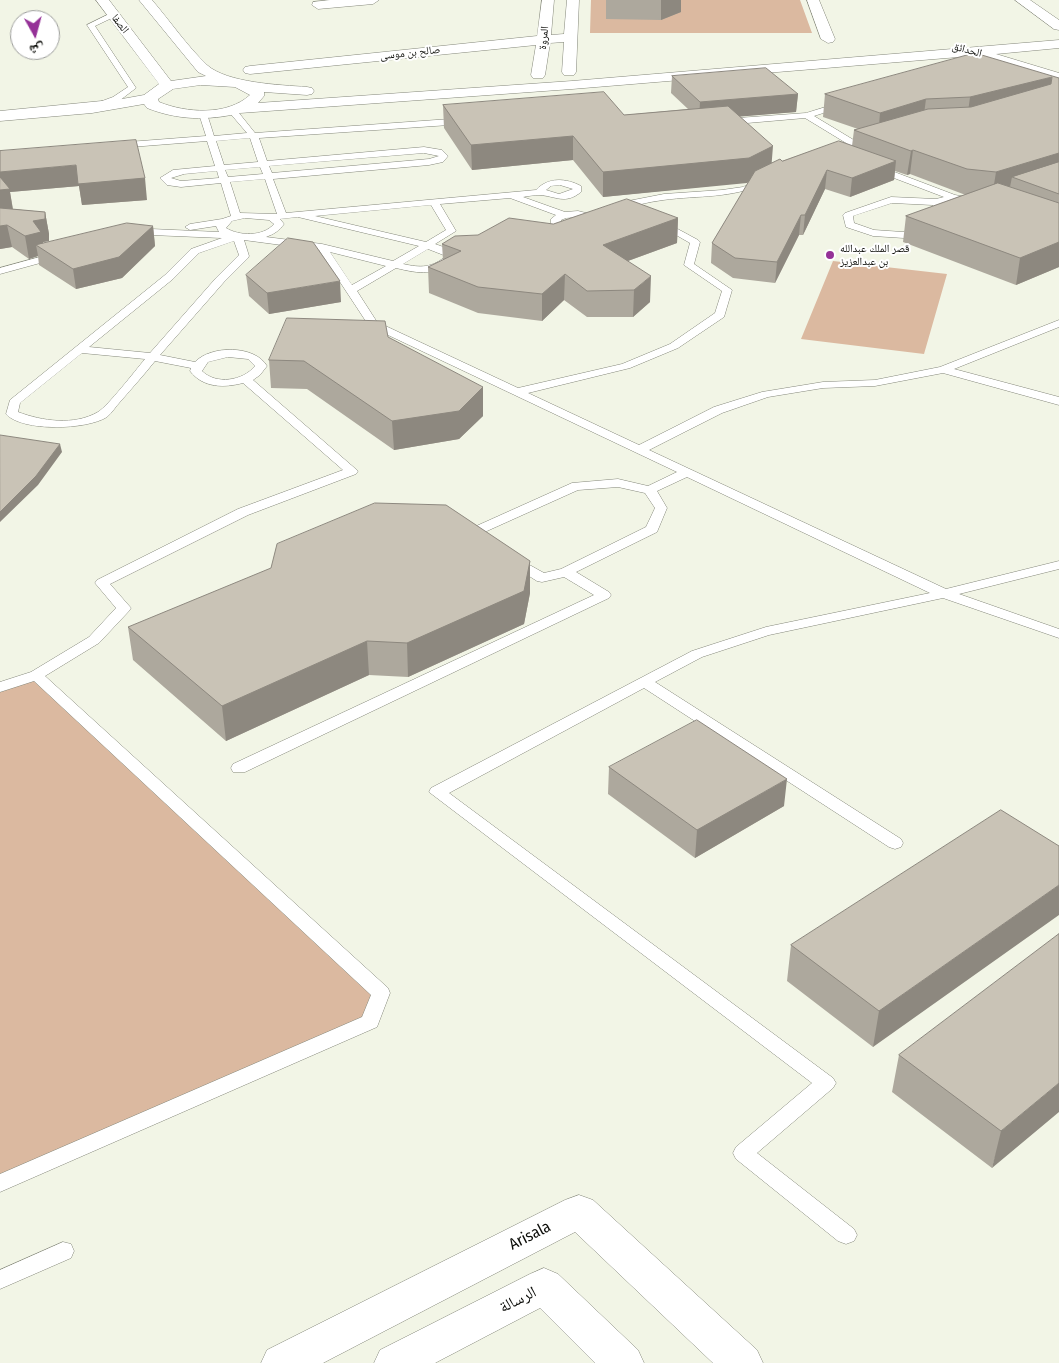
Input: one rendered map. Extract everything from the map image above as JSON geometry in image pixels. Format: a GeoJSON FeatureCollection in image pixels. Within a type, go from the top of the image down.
{"type":"FeatureCollection","features":[{"type":"Feature","properties":{"kind":"street","name":"الصفا"},"geometry":{"type":"LineString","coordinates":[[102,0],[168,86]]}},
{"type":"Feature","properties":{"kind":"street"},"geometry":{"type":"LineString","coordinates":[[146,0],[203,69],[257,92],[254,101],[235,109]]}},
{"type":"Feature","properties":{"kind":"street"},"geometry":{"type":"LineString","coordinates":[[318,5],[373,0]]}},
{"type":"Feature","properties":{"kind":"street","name":"المروة"},"geometry":{"type":"LineString","coordinates":[[538,75],[548,0]]}},
{"type":"Feature","properties":{"kind":"street","name":"المروة"},"geometry":{"type":"LineString","coordinates":[[568,77],[573,0]]}},
{"type":"Feature","properties":{"kind":"street"},"geometry":{"type":"LineString","coordinates":[[813,0],[828,39]]}},
{"type":"Feature","properties":{"kind":"street"},"geometry":{"type":"LineString","coordinates":[[1021,0],[1059,26]]}},
{"type":"Feature","properties":{"kind":"street"},"geometry":{"type":"LineString","coordinates":[[546,22],[571,32]]}},
{"type":"Feature","properties":{"kind":"street","name":"صالح بن موسى"},"geometry":{"type":"LineString","coordinates":[[250,70],[544,39],[571,32]]}},
{"type":"Feature","properties":{"kind":"street"},"geometry":{"type":"LineString","coordinates":[[146,118],[203,114],[235,109],[568,77],[945,49],[1059,34]]}},
{"type":"Feature","properties":{"kind":"street"},"geometry":{"type":"LineString","coordinates":[[945,49],[976,52],[1059,44]]}},
{"type":"Feature","properties":{"kind":"street","name":"الحدائق"},"geometry":{"type":"LineString","coordinates":[[945,49],[1059,89]]}},
{"type":"Feature","properties":{"kind":"street","name":"الحدائق"},"geometry":{"type":"LineString","coordinates":[[976,52],[1059,78]]}},
{"type":"Feature","properties":{"kind":"street"},"geometry":{"type":"LineString","coordinates":[[0,116],[88,109],[150,98],[156,92],[168,86],[198,81],[238,83],[282,90],[329,91],[538,75],[568,77]]}},
{"type":"Feature","properties":{"kind":"street"},"geometry":{"type":"LineString","coordinates":[[150,98],[152,105],[182,114]]}},
{"type":"Feature","properties":{"kind":"street"},"geometry":{"type":"LineString","coordinates":[[0,130],[117,120]]}},
{"type":"Feature","properties":{"kind":"street","name":"Arisala"},"geometry":{"type":"LineString","coordinates":[[282,1363],[579,1211],[742,1363]]}},
{"type":"Feature","properties":{"kind":"street","name":"الرسالة"},"geometry":{"type":"LineString","coordinates":[[395,1363],[544,1286],[623,1363]]}},
{"type":"Feature","properties":{"kind":"lane"},"geometry":{"type":"LineString","coordinates":[[88,109],[116,100],[132,88],[91,25],[112,14]]}},
{"type":"Feature","properties":{"kind":"lane"},"geometry":{"type":"LineString","coordinates":[[719,123],[807,115],[854,100]]}},
{"type":"Feature","properties":{"kind":"lane"},"geometry":{"type":"LineString","coordinates":[[235,109],[254,136],[268,177],[277,216],[279,224],[272,231],[256,236],[147,233],[224,222],[236,217],[255,215],[277,216],[542,192]]}},
{"type":"Feature","properties":{"kind":"lane"},"geometry":{"type":"LineString","coordinates":[[203,114],[236,217]]}},
{"type":"Feature","properties":{"kind":"lane"},"geometry":{"type":"LineString","coordinates":[[807,115],[863,146],[844,152]]}},
{"type":"Feature","properties":{"kind":"lane"},"geometry":{"type":"LineString","coordinates":[[108,146],[475,120]]}},
{"type":"Feature","properties":{"kind":"lane"},"geometry":{"type":"LineString","coordinates":[[424,150],[434,151],[444,156],[440,160],[429,162],[225,181],[181,184],[170,183],[165,178],[178,172],[264,164],[424,150]]}},
{"type":"Feature","properties":{"kind":"lane"},"geometry":{"type":"LineString","coordinates":[[864,164],[953,198],[983,202]]}},
{"type":"Feature","properties":{"kind":"lane"},"geometry":{"type":"LineString","coordinates":[[509,195],[564,215],[585,214],[626,204],[664,198],[745,189],[767,178]]}},
{"type":"Feature","properties":{"kind":"lane"},"geometry":{"type":"LineString","coordinates":[[937,202],[942,219],[904,235],[874,234],[849,225],[848,216],[892,200],[937,202],[953,198]]}},
{"type":"Feature","properties":{"kind":"lane"},"geometry":{"type":"LineString","coordinates":[[350,291],[450,231],[434,202]]}},
{"type":"Feature","properties":{"kind":"lane"},"geometry":{"type":"LineString","coordinates":[[518,392],[626,366],[674,346],[720,315],[727,290],[690,265],[695,242],[626,204]]}},
{"type":"Feature","properties":{"kind":"lane"},"geometry":{"type":"LineString","coordinates":[[224,222],[221,229],[224,232],[238,236],[322,247],[393,266],[416,270],[439,268],[452,257],[448,252],[427,245],[295,214]]}},
{"type":"Feature","properties":{"kind":"lane"},"geometry":{"type":"LineString","coordinates":[[564,215],[556,221],[564,228],[583,229],[597,224],[595,218],[585,214]]}},
{"type":"Feature","properties":{"kind":"lane"},"geometry":{"type":"LineString","coordinates":[[238,236],[244,256],[220,280],[103,414],[82,423],[54,425],[32,422],[12,414],[14,402],[169,276],[195,251],[238,236]]}},
{"type":"Feature","properties":{"kind":"lane"},"geometry":{"type":"LineString","coordinates":[[322,247],[372,324],[944,594],[1059,634]]}},
{"type":"Feature","properties":{"kind":"lane"},"geometry":{"type":"LineString","coordinates":[[0,271],[72,251]]}},
{"type":"Feature","properties":{"kind":"lane"},"geometry":{"type":"LineString","coordinates":[[639,450],[718,410],[766,394],[823,385],[875,383],[943,370],[1059,323]]}},
{"type":"Feature","properties":{"kind":"lane"},"geometry":{"type":"LineString","coordinates":[[80,349],[153,357],[197,366]]}},
{"type":"Feature","properties":{"kind":"lane"},"geometry":{"type":"LineString","coordinates":[[218,355],[248,355],[255,358],[261,366],[253,376],[245,379],[224,382],[204,379],[198,375],[196,371],[197,366],[201,362],[218,355]]}},
{"type":"Feature","properties":{"kind":"lane"},"geometry":{"type":"LineString","coordinates":[[943,370],[1059,401]]}},
{"type":"Feature","properties":{"kind":"lane"},"geometry":{"type":"LineString","coordinates":[[0,687],[36,674],[94,640],[124,608],[102,583],[243,512],[352,471],[245,379]]}},
{"type":"Feature","properties":{"kind":"lane"},"geometry":{"type":"LineString","coordinates":[[485,545],[468,535],[576,486],[618,483],[650,490],[686,472]]}},
{"type":"Feature","properties":{"kind":"lane"},"geometry":{"type":"LineString","coordinates":[[501,554],[542,578],[566,572],[652,529],[661,508],[650,490]]}},
{"type":"Feature","properties":{"kind":"lane"},"geometry":{"type":"LineString","coordinates":[[846,1235],[743,1153],[826,1083],[437,792],[697,654],[766,631],[944,594],[1059,565]]}},
{"type":"Feature","properties":{"kind":"lane"},"geometry":{"type":"LineString","coordinates":[[239,768],[604,595],[566,572]]}},
{"type":"Feature","properties":{"kind":"lane"},"geometry":{"type":"LineString","coordinates":[[0,1183],[370,1022],[381,993],[36,674]]}},
{"type":"Feature","properties":{"kind":"lane"},"geometry":{"type":"LineString","coordinates":[[644,682],[895,843]]}},
{"type":"Feature","properties":{"kind":"lane"},"geometry":{"type":"LineString","coordinates":[[0,1280],[63,1251]]}},
{"type":"Feature","properties":{"kind":"shaded area"},"geometry":{"type":"Polygon","coordinates":[[[591,0],[800,0],[812,33],[590,33],[591,0]]]}},
{"type":"Feature","properties":{"kind":"shaded area"},"geometry":{"type":"Polygon","coordinates":[[[833,261],[947,274],[924,354],[801,339],[833,261]]]}},
{"type":"Feature","properties":{"kind":"shaded area"},"geometry":{"type":"Polygon","coordinates":[[[36,675],[381,993],[370,1022],[0,1183],[0,687],[36,675]]]}},
{"type":"Feature","properties":{"kind":"building"},"geometry":{"type":"Polygon","coordinates":[[[975,53],[1059,78],[1059,153],[996,172],[967,169],[854,130],[928,109],[971,107],[1051,84],[1052,77],[970,97],[926,99],[880,113],[825,94],[975,53]]]}},
{"type":"Feature","properties":{"kind":"building"},"geometry":{"type":"Polygon","coordinates":[[[766,68],[798,94],[700,102],[672,76],[766,68]]]}},
{"type":"Feature","properties":{"kind":"building"},"geometry":{"type":"Polygon","coordinates":[[[604,92],[624,115],[728,106],[773,146],[749,158],[603,172],[573,136],[471,145],[443,105],[604,92]]]}},
{"type":"Feature","properties":{"kind":"building"},"geometry":{"type":"Polygon","coordinates":[[[136,140],[145,178],[78,184],[76,165],[0,172],[0,151],[136,140]]]}},
{"type":"Feature","properties":{"kind":"building"},"geometry":{"type":"Polygon","coordinates":[[[839,141],[896,161],[852,178],[827,170],[805,215],[801,215],[777,262],[735,258],[712,243],[755,171],[780,159],[782,161],[839,141]]]}},
{"type":"Feature","properties":{"kind":"building"},"geometry":{"type":"Polygon","coordinates":[[[1059,162],[1059,194],[1012,177],[1059,162]]]}},
{"type":"Feature","properties":{"kind":"building"},"geometry":{"type":"Polygon","coordinates":[[[0,177],[10,189],[0,190],[0,177]]]}},
{"type":"Feature","properties":{"kind":"building"},"geometry":{"type":"Polygon","coordinates":[[[998,183],[1059,203],[1059,242],[1020,258],[906,216],[998,183]]]}},
{"type":"Feature","properties":{"kind":"building"},"geometry":{"type":"Polygon","coordinates":[[[627,199],[678,218],[603,245],[651,276],[634,290],[587,291],[565,274],[542,294],[478,287],[428,267],[461,251],[442,244],[455,236],[478,235],[509,218],[553,224],[627,199]]]}},
{"type":"Feature","properties":{"kind":"building"},"geometry":{"type":"Polygon","coordinates":[[[0,208],[45,212],[45,219],[33,221],[41,232],[25,236],[7,225],[0,226],[0,208]]]}},
{"type":"Feature","properties":{"kind":"building"},"geometry":{"type":"Polygon","coordinates":[[[127,223],[153,226],[119,257],[73,269],[36,245],[127,223]]]}},
{"type":"Feature","properties":{"kind":"building"},"geometry":{"type":"Polygon","coordinates":[[[288,238],[313,242],[340,281],[267,293],[246,275],[288,238]]]}},
{"type":"Feature","properties":{"kind":"building"},"geometry":{"type":"Polygon","coordinates":[[[287,318],[385,321],[388,337],[483,387],[459,411],[392,421],[304,361],[269,360],[287,318]]]}},
{"type":"Feature","properties":{"kind":"building"},"geometry":{"type":"Polygon","coordinates":[[[0,435],[60,444],[36,476],[0,512],[0,435]]]}},
{"type":"Feature","properties":{"kind":"building"},"geometry":{"type":"Polygon","coordinates":[[[375,503],[446,505],[530,561],[524,591],[407,643],[367,641],[222,706],[128,627],[271,568],[277,544],[375,503]]]}},
{"type":"Feature","properties":{"kind":"building"},"geometry":{"type":"Polygon","coordinates":[[[697,720],[787,779],[697,830],[609,767],[697,720]]]}},
{"type":"Feature","properties":{"kind":"building"},"geometry":{"type":"Polygon","coordinates":[[[1001,810],[1059,846],[1059,885],[879,1011],[791,945],[1001,810]]]}},
{"type":"Feature","properties":{"kind":"building"},"geometry":{"type":"Polygon","coordinates":[[[1059,934],[1059,1083],[1001,1131],[899,1055],[1059,934]]]}},
{"type":"Feature","properties":{"kind":"place","name":"قصر الملك عبدالله بن عبدالعزيز"},"geometry":{"type":"Point","coordinates":[830,255]}}]}
